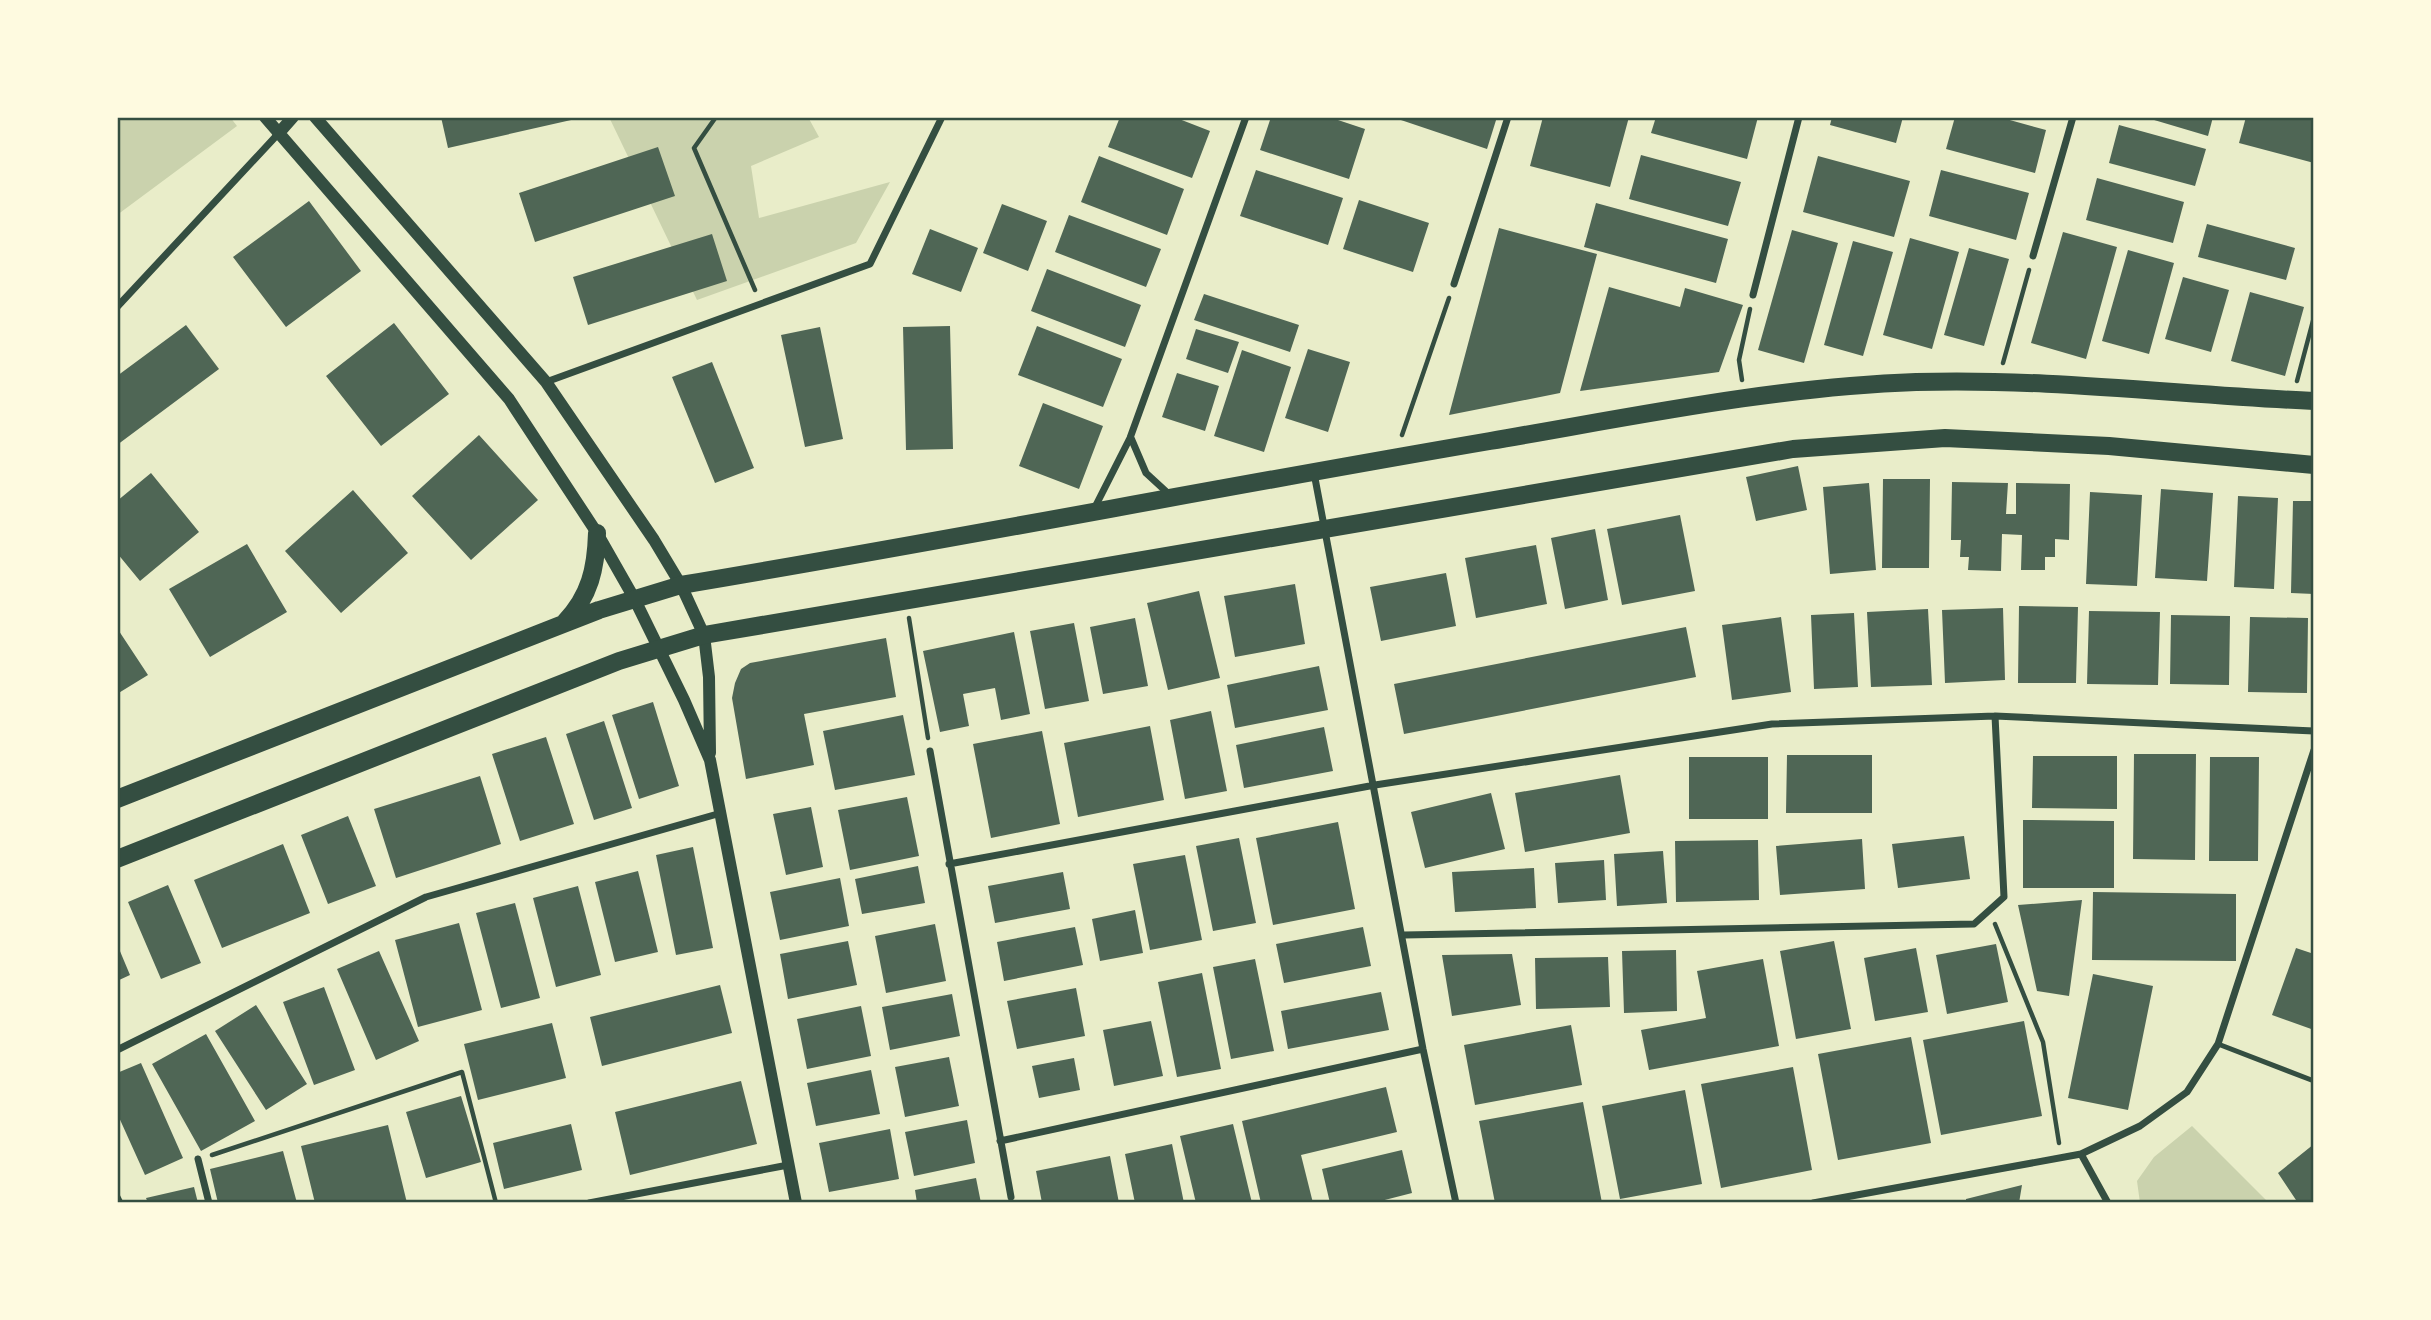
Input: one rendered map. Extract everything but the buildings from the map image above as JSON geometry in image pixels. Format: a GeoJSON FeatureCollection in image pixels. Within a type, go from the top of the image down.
{"type":"FeatureCollection","features":[{"type":"Feature","properties":{"kind":"main road"},"geometry":{"type":"LineString","coordinates":[[117,799],[561,625],[634,598],[681,585],[1091,514],[1395,457],[1744,399],[1820,389],[1916,382],[1997,382],[2120,387],[2314,401]]}},
{"type":"Feature","properties":{"kind":"main road"},"geometry":{"type":"LineString","coordinates":[[117,859],[658,647],[704,635],[1793,449],[1945,438],[2109,446],[2314,465]]}},
{"type":"Feature","properties":{"kind":"main road"},"geometry":{"type":"LineString","coordinates":[[561,625],[576,610],[587,591],[596,566],[597,533]]}},
{"type":"Feature","properties":{"kind":"street"},"geometry":{"type":"LineString","coordinates":[[265,117],[509,399],[597,533],[634,598],[710,760]]}},
{"type":"Feature","properties":{"kind":"street"},"geometry":{"type":"LineString","coordinates":[[117,307],[293,117]]}},
{"type":"Feature","properties":{"kind":"street"},"geometry":{"type":"LineString","coordinates":[[315,117],[545,382],[681,585],[704,635],[709,677],[710,760],[796,1203]]}},
{"type":"Feature","properties":{"kind":"street"},"geometry":{"type":"LineString","coordinates":[[545,382],[870,264],[942,117]]}},
{"type":"Feature","properties":{"kind":"street"},"geometry":{"type":"LineString","coordinates":[[1091,514],[1130,438],[1246,117]]}},
{"type":"Feature","properties":{"kind":"street"},"geometry":{"type":"LineString","coordinates":[[1454,284],[1508,117]]}},
{"type":"Feature","properties":{"kind":"street"},"geometry":{"type":"LineString","coordinates":[[1753,295],[1799,117]]}},
{"type":"Feature","properties":{"kind":"street"},"geometry":{"type":"LineString","coordinates":[[2033,256],[2073,117]]}},
{"type":"Feature","properties":{"kind":"street"},"geometry":{"type":"LineString","coordinates":[[1130,438],[1146,473],[1175,498]]}},
{"type":"Feature","properties":{"kind":"street"},"geometry":{"type":"LineString","coordinates":[[1314,472],[1404,935],[1423,1049],[1456,1203]]}},
{"type":"Feature","properties":{"kind":"street"},"geometry":{"type":"LineString","coordinates":[[1404,935],[1974,924],[2004,897],[1995,716]]}},
{"type":"Feature","properties":{"kind":"street"},"geometry":{"type":"LineString","coordinates":[[949,864],[1375,785],[1772,724],[1995,716],[2314,731]]}},
{"type":"Feature","properties":{"kind":"street"},"geometry":{"type":"LineString","coordinates":[[1813,1203],[1843,1200],[2081,1154],[2140,1126],[2187,1092],[2218,1044],[2314,750]]}},
{"type":"Feature","properties":{"kind":"street"},"geometry":{"type":"LineString","coordinates":[[930,751],[1011,1197]]}},
{"type":"Feature","properties":{"kind":"street"},"geometry":{"type":"LineString","coordinates":[[117,1050],[426,897],[721,813]]}},
{"type":"Feature","properties":{"kind":"street"},"geometry":{"type":"LineString","coordinates":[[1000,1141],[1423,1049]]}},
{"type":"Feature","properties":{"kind":"street"},"geometry":{"type":"LineString","coordinates":[[2081,1154],[2108,1203]]}},
{"type":"Feature","properties":{"kind":"street"},"geometry":{"type":"LineString","coordinates":[[198,1159],[209,1203]]}},
{"type":"Feature","properties":{"kind":"street"},"geometry":{"type":"LineString","coordinates":[[589,1203],[788,1166]]}},
{"type":"Feature","properties":{"kind":"street"},"geometry":{"type":"LineString","coordinates":[[117,1197],[120,1203]]}},
{"type":"Feature","properties":{"kind":"lane"},"geometry":{"type":"LineString","coordinates":[[2218,1044],[2314,1081]]}},
{"type":"Feature","properties":{"kind":"path"},"geometry":{"type":"LineString","coordinates":[[716,117],[694,148],[761,304]]}},
{"type":"Feature","properties":{"kind":"path"},"geometry":{"type":"LineString","coordinates":[[1997,382],[2033,256]]}},
{"type":"Feature","properties":{"kind":"path"},"geometry":{"type":"LineString","coordinates":[[1395,457],[1454,284]]}},
{"type":"Feature","properties":{"kind":"path"},"geometry":{"type":"LineString","coordinates":[[1744,399],[1739,360],[1753,295]]}},
{"type":"Feature","properties":{"kind":"path"},"geometry":{"type":"LineString","coordinates":[[2291,400],[2314,317]]}},
{"type":"Feature","properties":{"kind":"path"},"geometry":{"type":"LineString","coordinates":[[906,600],[930,751]]}},
{"type":"Feature","properties":{"kind":"path"},"geometry":{"type":"LineString","coordinates":[[1989,910],[2043,1042],[2062,1158]]}},
{"type":"Feature","properties":{"kind":"path"},"geometry":{"type":"LineString","coordinates":[[198,1159],[462,1072],[496,1203]]}},
{"type":"Feature","properties":{"kind":"green space"},"geometry":{"type":"Polygon","coordinates":[[[117,117],[230,117],[237,126],[117,215],[117,117]]]}},
{"type":"Feature","properties":{"kind":"green space"},"geometry":{"type":"Polygon","coordinates":[[[609,117],[808,117],[819,137],[751,166],[759,218],[890,182],[856,243],[697,300],[609,117]]]}},
{"type":"Feature","properties":{"kind":"green space"},"geometry":{"type":"Polygon","coordinates":[[[2192,1126],[2269,1203],[2140,1203],[2137,1181],[2154,1157],[2192,1126]]]}}]}
